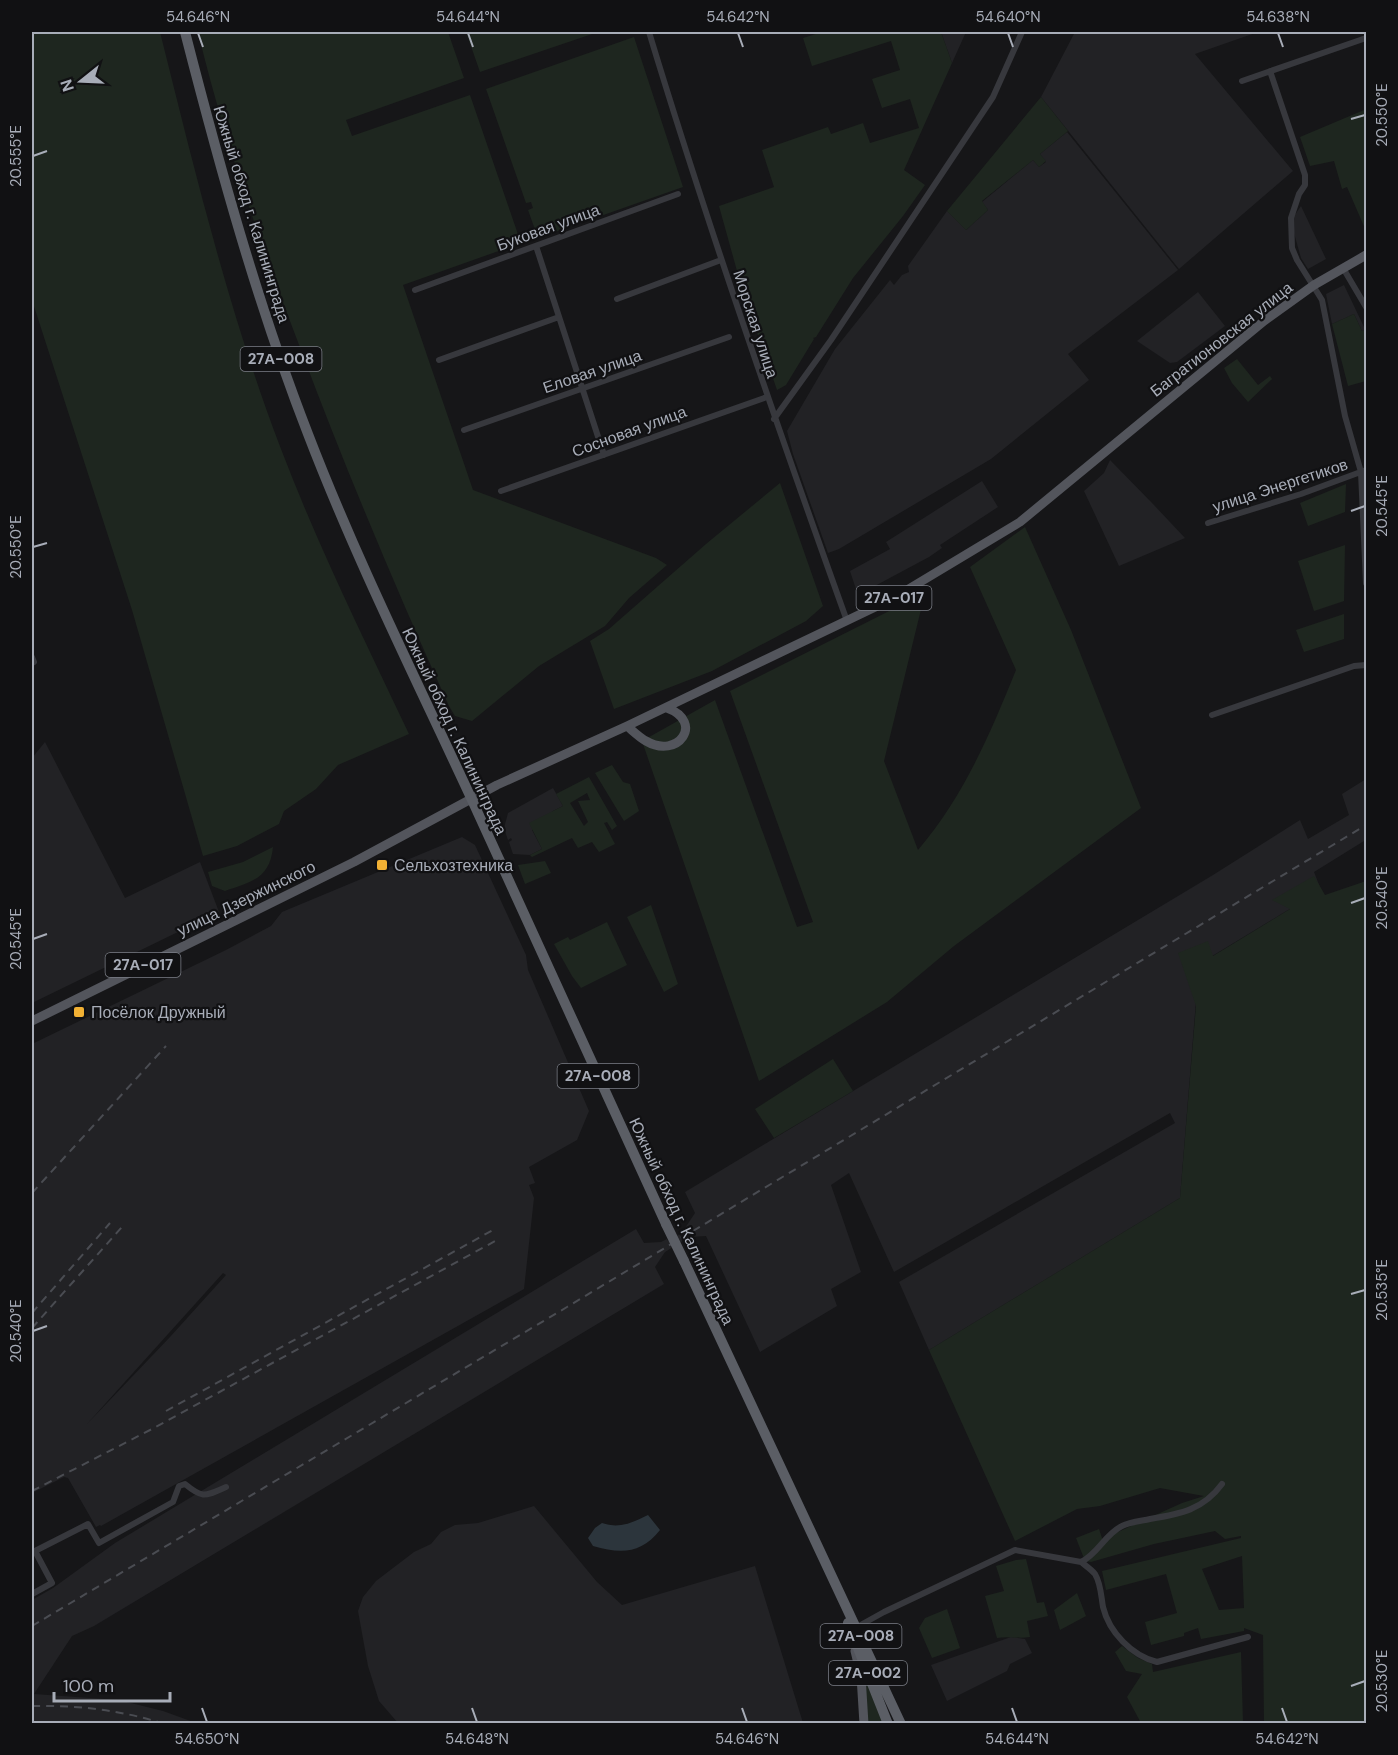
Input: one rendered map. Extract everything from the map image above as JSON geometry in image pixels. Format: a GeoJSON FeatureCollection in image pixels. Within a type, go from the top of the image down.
{"type":"FeatureCollection","features":[{"type":"Feature","properties":{"kind":"highway","name":"Южный обход г. Калининграда"},"geometry":{"type":"LineString","coordinates":[[185,32],[243,246],[306,430],[374,589],[471,800],[666,1224],[821,1550],[852,1625],[901,1724]]}},
{"type":"Feature","properties":{"kind":"highway","name":"27А-002"},"geometry":{"type":"LineString","coordinates":[[852,1625],[888,1724]]}},
{"type":"Feature","properties":{"kind":"main road","name":"Багратионовская улица"},"geometry":{"type":"LineString","coordinates":[[847,621],[892,599],[1020,522],[1264,321],[1314,285],[1366,255]]}},
{"type":"Feature","properties":{"kind":"main road","name":"27А-017"},"geometry":{"type":"LineString","coordinates":[[471,800],[497,785],[667,708],[847,621]]}},
{"type":"Feature","properties":{"kind":"main road"},"geometry":{"type":"LineString","coordinates":[[627,726],[647,742],[658,746],[678,744],[686,734],[686,724],[681,715],[667,708]]}},
{"type":"Feature","properties":{"kind":"main road","name":"улица Дзержинского"},"geometry":{"type":"LineString","coordinates":[[32,1021],[344,867],[471,800]]}},
{"type":"Feature","properties":{"kind":"main road","name":"27А-008"},"geometry":{"type":"LineString","coordinates":[[852,1625],[861,1676],[864,1724]]}},
{"type":"Feature","properties":{"kind":"street","name":"Морская улица"},"geometry":{"type":"LineString","coordinates":[[649,32],[766,397],[847,621]]}},
{"type":"Feature","properties":{"kind":"street"},"geometry":{"type":"LineString","coordinates":[[774,419],[831,340],[993,97],[1022,32]]}},
{"type":"Feature","properties":{"kind":"street"},"geometry":{"type":"LineString","coordinates":[[1242,81],[1366,38]]}},
{"type":"Feature","properties":{"kind":"street"},"geometry":{"type":"LineString","coordinates":[[1270,71],[1305,175],[1305,185],[1299,194],[1291,218],[1291,238],[1297,260],[1322,300],[1345,416],[1364,471],[1366,583]]}},
{"type":"Feature","properties":{"kind":"street","name":"Буковая улица"},"geometry":{"type":"LineString","coordinates":[[415,290],[678,194]]}},
{"type":"Feature","properties":{"kind":"street"},"geometry":{"type":"LineString","coordinates":[[536,246],[604,455]]}},
{"type":"Feature","properties":{"kind":"street"},"geometry":{"type":"LineString","coordinates":[[617,299],[721,260]]}},
{"type":"Feature","properties":{"kind":"street"},"geometry":{"type":"LineString","coordinates":[[1343,268],[1366,307]]}},
{"type":"Feature","properties":{"kind":"street"},"geometry":{"type":"LineString","coordinates":[[439,360],[559,317]]}},
{"type":"Feature","properties":{"kind":"street","name":"Еловая улица"},"geometry":{"type":"LineString","coordinates":[[464,430],[729,337]]}},
{"type":"Feature","properties":{"kind":"street","name":"Сосновая улица"},"geometry":{"type":"LineString","coordinates":[[501,491],[766,397]]}},
{"type":"Feature","properties":{"kind":"street","name":"улица Энергетиков"},"geometry":{"type":"LineString","coordinates":[[1208,523],[1301,494],[1364,471]]}},
{"type":"Feature","properties":{"kind":"street"},"geometry":{"type":"LineString","coordinates":[[32,657],[34,662],[32,663]]}},
{"type":"Feature","properties":{"kind":"street"},"geometry":{"type":"LineString","coordinates":[[1212,715],[1354,666],[1366,665]]}},
{"type":"Feature","properties":{"kind":"street"},"geometry":{"type":"LineString","coordinates":[[32,1594],[52,1583],[33,1551],[88,1524],[99,1543],[173,1502],[179,1485],[185,1484],[197,1494],[206,1496],[226,1487]]}},
{"type":"Feature","properties":{"kind":"street"},"geometry":{"type":"LineString","coordinates":[[1081,1562],[1089,1558],[1108,1535],[1123,1525],[1174,1515],[1198,1506],[1212,1498],[1222,1484]]}},
{"type":"Feature","properties":{"kind":"street"},"geometry":{"type":"LineString","coordinates":[[852,1625],[1016,1550],[1081,1562],[1095,1573],[1107,1621],[1116,1635],[1149,1660],[1157,1662],[1248,1637]]}},
{"type":"Feature","properties":{"kind":"shaded area"},"geometry":{"type":"Polygon","coordinates":[[[32,32],[160,32],[214,242],[262,398],[310,521],[409,734],[338,765],[316,789],[284,811],[279,824],[237,846],[203,856],[132,610],[32,300],[32,32]]]}},
{"type":"Feature","properties":{"kind":"shaded area"},"geometry":{"type":"Polygon","coordinates":[[[198,32],[448,32],[464,78],[346,120],[352,136],[470,95],[521,243],[403,285],[473,490],[656,558],[667,565],[629,598],[605,626],[539,666],[472,721],[455,716],[449,706],[336,440],[286,311],[244,192],[219,113],[198,32]]]}},
{"type":"Feature","properties":{"kind":"shaded area"},"geometry":{"type":"Polygon","coordinates":[[[466,32],[598,32],[480,72],[466,32]]]}},
{"type":"Feature","properties":{"kind":"shaded area"},"geometry":{"type":"Polygon","coordinates":[[[822,32],[941,32],[952,63],[904,170],[925,185],[853,278],[816,337],[813,338],[786,385],[777,390],[742,289],[719,206],[774,187],[762,150],[828,127],[831,134],[863,123],[870,143],[919,128],[910,99],[882,108],[872,79],[900,70],[891,41],[812,66],[803,38],[822,32]]]}},
{"type":"Feature","properties":{"kind":"shaded area"},"geometry":{"type":"Polygon","coordinates":[[[941,32],[966,32],[952,63],[941,32]]]}},
{"type":"Feature","properties":{"kind":"shaded area"},"geometry":{"type":"Polygon","coordinates":[[[1075,32],[1258,32],[1195,54],[1293,171],[1179,269],[1041,97],[1075,32]]]}},
{"type":"Feature","properties":{"kind":"shaded area"},"geometry":{"type":"Polygon","coordinates":[[[634,37],[683,187],[538,238],[528,210],[533,208],[531,202],[526,203],[486,89],[634,37]]]}},
{"type":"Feature","properties":{"kind":"shaded area"},"geometry":{"type":"Polygon","coordinates":[[[1041,97],[1068,131],[1040,154],[1046,161],[1039,167],[1033,160],[982,201],[988,210],[966,230],[947,211],[1041,97]]]}},
{"type":"Feature","properties":{"kind":"shaded area"},"geometry":{"type":"Polygon","coordinates":[[[1364,110],[1366,117],[1366,231],[1347,187],[1342,189],[1334,161],[1310,166],[1300,137],[1364,110]]]}},
{"type":"Feature","properties":{"kind":"shaded area"},"geometry":{"type":"Polygon","coordinates":[[[1067,132],[1178,270],[1068,354],[1089,380],[991,459],[839,549],[828,553],[787,431],[835,349],[890,280],[894,285],[902,275],[909,272],[908,266],[947,211],[966,230],[988,210],[982,202],[1033,160],[1039,167],[1046,162],[1040,154],[1067,132]]]}},
{"type":"Feature","properties":{"kind":"shaded area"},"geometry":{"type":"Polygon","coordinates":[[[1301,206],[1326,259],[1308,269],[1301,258],[1294,233],[1294,216],[1301,206]]]}},
{"type":"Feature","properties":{"kind":"shaded area"},"geometry":{"type":"Polygon","coordinates":[[[1344,285],[1366,330],[1362,331],[1354,314],[1332,324],[1326,294],[1344,285]]]}},
{"type":"Feature","properties":{"kind":"shaded area"},"geometry":{"type":"Polygon","coordinates":[[[1198,292],[1225,326],[1177,362],[1170,363],[1137,341],[1198,292]]]}},
{"type":"Feature","properties":{"kind":"shaded area"},"geometry":{"type":"Polygon","coordinates":[[[1354,314],[1362,331],[1366,330],[1366,381],[1348,386],[1332,324],[1354,314]]]}},
{"type":"Feature","properties":{"kind":"shaded area"},"geometry":{"type":"Polygon","coordinates":[[[1237,359],[1258,385],[1270,376],[1272,379],[1248,402],[1232,383],[1224,368],[1237,359]]]}},
{"type":"Feature","properties":{"kind":"shaded area"},"geometry":{"type":"Polygon","coordinates":[[[1110,460],[1185,538],[1119,566],[1084,491],[1104,473],[1110,460]]]}},
{"type":"Feature","properties":{"kind":"shaded area"},"geometry":{"type":"Polygon","coordinates":[[[982,481],[998,507],[940,545],[942,548],[929,557],[858,595],[850,571],[890,549],[886,542],[982,481]]]}},
{"type":"Feature","properties":{"kind":"shaded area"},"geometry":{"type":"Polygon","coordinates":[[[780,483],[823,606],[806,621],[712,671],[614,709],[590,641],[609,629],[780,483]]]}},
{"type":"Feature","properties":{"kind":"shaded area"},"geometry":{"type":"Polygon","coordinates":[[[1346,484],[1345,512],[1308,526],[1300,503],[1346,484]]]}},
{"type":"Feature","properties":{"kind":"shaded area"},"geometry":{"type":"Polygon","coordinates":[[[1025,527],[1071,630],[1141,808],[954,946],[887,1002],[759,1081],[642,741],[715,700],[797,927],[813,922],[730,691],[925,593],[884,761],[918,850],[949,808],[974,764],[1016,670],[970,567],[1025,527]]]}},
{"type":"Feature","properties":{"kind":"shaded area"},"geometry":{"type":"Polygon","coordinates":[[[1345,545],[1344,601],[1314,611],[1298,561],[1345,545]]]}},
{"type":"Feature","properties":{"kind":"shaded area"},"geometry":{"type":"Polygon","coordinates":[[[1344,614],[1344,639],[1304,652],[1296,630],[1344,614]]]}},
{"type":"Feature","properties":{"kind":"shaded area"},"geometry":{"type":"Polygon","coordinates":[[[45,742],[125,898],[200,862],[219,912],[32,1003],[32,758],[45,742]]]}},
{"type":"Feature","properties":{"kind":"shaded area"},"geometry":{"type":"Polygon","coordinates":[[[612,765],[623,782],[630,784],[639,811],[624,821],[595,773],[612,765]]]}},
{"type":"Feature","properties":{"kind":"shaded area"},"geometry":{"type":"Polygon","coordinates":[[[589,777],[617,826],[612,830],[607,822],[604,823],[615,844],[599,852],[592,842],[578,848],[572,838],[532,857],[530,855],[542,849],[529,823],[563,806],[556,794],[589,777]],[[587,793],[570,803],[584,826],[588,822],[578,801],[590,800],[587,793]]]}},
{"type":"Feature","properties":{"kind":"shaded area"},"geometry":{"type":"Polygon","coordinates":[[[1366,779],[1366,850],[1364,841],[1314,872],[1321,890],[1199,964],[1180,1198],[929,1350],[899,1282],[1175,1123],[1170,1113],[894,1272],[849,1173],[831,1185],[861,1272],[831,1289],[837,1306],[760,1352],[706,1236],[689,1237],[665,1252],[655,1267],[664,1284],[94,1626],[72,1636],[34,1694],[119,1700],[163,1711],[196,1723],[32,1723],[32,1600],[53,1588],[115,1543],[636,1229],[644,1243],[661,1242],[667,1239],[668,1241],[680,1234],[679,1231],[685,1228],[695,1213],[685,1192],[1213,875],[1300,820],[1308,839],[1349,815],[1342,794],[1366,779]]]}},
{"type":"Feature","properties":{"kind":"shaded area"},"geometry":{"type":"Polygon","coordinates":[[[553,788],[563,806],[553,811],[532,830],[542,849],[530,855],[513,854],[509,842],[512,840],[511,838],[508,840],[504,828],[508,813],[553,788]]]}},
{"type":"Feature","properties":{"kind":"shaded area"},"geometry":{"type":"Polygon","coordinates":[[[462,837],[475,845],[526,955],[528,970],[589,1111],[577,1140],[529,1167],[535,1183],[529,1185],[534,1198],[524,1289],[96,1527],[68,1478],[64,1477],[32,1493],[32,1044],[226,950],[271,926],[282,912],[462,837]],[[223,1273],[87,1424],[170,1337],[226,1275],[223,1273]]]}},
{"type":"Feature","properties":{"kind":"shaded area"},"geometry":{"type":"Polygon","coordinates":[[[273,847],[268,866],[258,877],[225,891],[212,886],[208,872],[243,862],[273,847]]]}},
{"type":"Feature","properties":{"kind":"shaded area"},"geometry":{"type":"Polygon","coordinates":[[[545,861],[551,873],[525,884],[518,865],[545,861]]]}},
{"type":"Feature","properties":{"kind":"shaded area"},"geometry":{"type":"Polygon","coordinates":[[[1314,876],[1325,895],[1366,881],[1366,1723],[1264,1723],[1263,1635],[1244,1628],[1244,1631],[1201,1639],[1198,1628],[1184,1633],[1184,1636],[1151,1645],[1145,1622],[1177,1613],[1166,1574],[1106,1590],[1102,1571],[1241,1538],[1241,1536],[1225,1539],[1215,1531],[1154,1544],[1091,1562],[1085,1561],[1076,1538],[1099,1529],[1103,1541],[1109,1536],[1182,1503],[1204,1496],[1160,1488],[1100,1506],[1077,1509],[1015,1541],[929,1350],[1180,1198],[1196,1006],[1178,953],[1208,941],[1213,956],[1290,909],[1272,900],[1314,876]],[[1242,1556],[1202,1569],[1219,1610],[1244,1608],[1242,1556]]]}},
{"type":"Feature","properties":{"kind":"shaded area"},"geometry":{"type":"Polygon","coordinates":[[[651,905],[678,984],[664,992],[627,917],[651,905]]]}},
{"type":"Feature","properties":{"kind":"shaded area"},"geometry":{"type":"Polygon","coordinates":[[[607,922],[627,965],[581,988],[554,944],[568,937],[570,940],[607,922]]]}},
{"type":"Feature","properties":{"kind":"shaded area"},"geometry":{"type":"Polygon","coordinates":[[[833,1059],[853,1091],[774,1138],[755,1109],[833,1059]]]}},
{"type":"Feature","properties":{"kind":"shaded area"},"geometry":{"type":"Polygon","coordinates":[[[534,1506],[597,1582],[622,1605],[755,1566],[803,1723],[398,1723],[379,1701],[368,1666],[358,1611],[363,1597],[376,1581],[414,1552],[431,1544],[441,1532],[455,1525],[478,1523],[534,1506]]]}},
{"type":"Feature","properties":{"kind":"shaded area"},"geometry":{"type":"Polygon","coordinates":[[[648,1515],[660,1530],[638,1548],[621,1551],[603,1549],[593,1546],[588,1538],[602,1523],[625,1524],[648,1515]]]}},
{"type":"Feature","properties":{"kind":"shaded area"},"geometry":{"type":"Polygon","coordinates":[[[1026,1559],[1037,1603],[1044,1602],[1048,1616],[1027,1621],[1030,1637],[997,1638],[985,1596],[1004,1591],[996,1566],[1026,1559]]]}},
{"type":"Feature","properties":{"kind":"shaded area"},"geometry":{"type":"Polygon","coordinates":[[[1077,1593],[1086,1616],[1060,1630],[1054,1610],[1077,1593]]]}},
{"type":"Feature","properties":{"kind":"shaded area"},"geometry":{"type":"Polygon","coordinates":[[[947,1609],[960,1648],[932,1658],[919,1628],[925,1618],[947,1609]]]}},
{"type":"Feature","properties":{"kind":"shaded area"},"geometry":{"type":"Polygon","coordinates":[[[1011,1637],[1025,1639],[1032,1653],[1010,1664],[1007,1671],[947,1701],[931,1665],[1011,1637]]]}},
{"type":"Feature","properties":{"kind":"shaded area"},"geometry":{"type":"Polygon","coordinates":[[[1122,1646],[1138,1658],[1152,1664],[1153,1672],[1241,1652],[1243,1723],[1141,1723],[1127,1697],[1142,1674],[1126,1671],[1115,1652],[1122,1646]]]}},
{"type":"Feature","properties":{"kind":"shaded area"},"geometry":{"type":"Polygon","coordinates":[[[863,1670],[885,1723],[868,1723],[863,1670]]]}},
{"type":"Feature","properties":{"kind":"railway"},"geometry":{"type":"LineString","coordinates":[[32,1626],[567,1307],[1366,825]]}},
{"type":"Feature","properties":{"kind":"railway"},"geometry":{"type":"LineString","coordinates":[[32,1193],[166,1046]]}},
{"type":"Feature","properties":{"kind":"railway"},"geometry":{"type":"LineString","coordinates":[[32,1313],[110,1223]]}},
{"type":"Feature","properties":{"kind":"railway"},"geometry":{"type":"LineString","coordinates":[[32,1328],[122,1227]]}},
{"type":"Feature","properties":{"kind":"railway"},"geometry":{"type":"LineString","coordinates":[[166,1411],[493,1230]]}},
{"type":"Feature","properties":{"kind":"railway"},"geometry":{"type":"LineString","coordinates":[[32,1491],[152,1429],[497,1240]]}},
{"type":"Feature","properties":{"kind":"railway"},"geometry":{"type":"LineString","coordinates":[[32,1706],[99,1709],[165,1724]]}},
{"type":"Feature","properties":{"kind":"place","name":"Сельхозтехника"},"geometry":{"type":"Point","coordinates":[382,865]}},
{"type":"Feature","properties":{"kind":"place","name":"Посёлок Дружный"},"geometry":{"type":"Point","coordinates":[79,1012]}}]}
